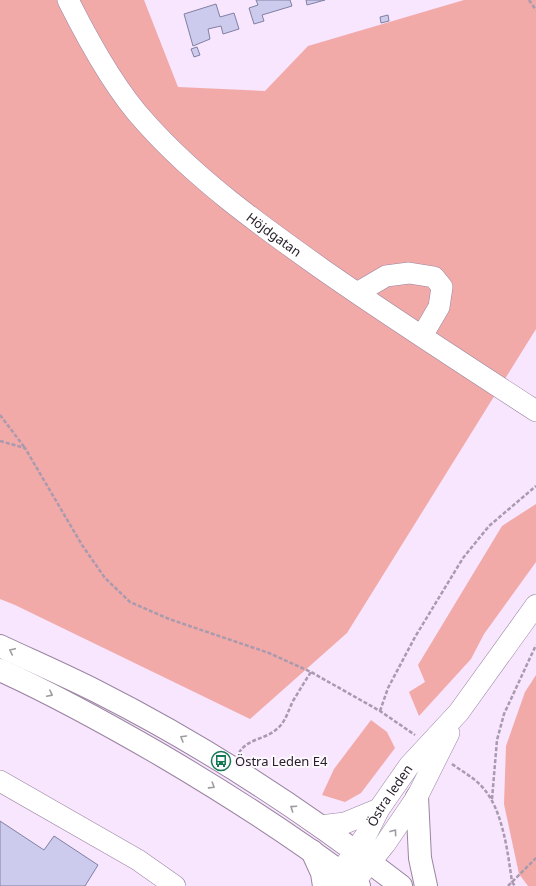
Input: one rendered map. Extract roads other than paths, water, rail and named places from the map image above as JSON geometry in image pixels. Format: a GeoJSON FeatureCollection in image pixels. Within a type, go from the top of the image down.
{"type":"FeatureCollection","features":[{"type":"Feature","properties":{"kind":"highway"},"geometry":{"type":"LineString","coordinates":[[0,646],[96,691],[182,738],[254,782],[320,826],[401,886]]}},
{"type":"Feature","properties":{"kind":"highway"},"geometry":{"type":"LineString","coordinates":[[0,670],[90,714],[208,783],[311,850],[347,882]]}},
{"type":"Feature","properties":{"kind":"highway"},"geometry":{"type":"LineString","coordinates":[[417,797],[420,858],[426,886]]}},
{"type":"Feature","properties":{"kind":"highway"},"geometry":{"type":"LineString","coordinates":[[311,850],[322,873],[324,886]]}},
{"type":"Feature","properties":{"kind":"street","name":"Höjdgatan"},"geometry":{"type":"LineString","coordinates":[[68,0],[110,74],[145,122],[180,159],[221,194],[277,238],[536,412]]}},
{"type":"Feature","properties":{"kind":"street"},"geometry":{"type":"LineString","coordinates":[[357,293],[386,276],[409,273],[434,277],[442,287],[439,307],[422,336]]}},
{"type":"Feature","properties":{"kind":"street","name":"Östra leden"},"geometry":{"type":"LineString","coordinates":[[362,857],[366,835],[379,809],[409,766],[460,712],[536,605]]}},
{"type":"Feature","properties":{"kind":"street","name":"Östra leden"},"geometry":{"type":"LineString","coordinates":[[347,882],[362,857],[417,797],[460,712]]}},
{"type":"Feature","properties":{"kind":"street"},"geometry":{"type":"LineString","coordinates":[[0,781],[138,860],[175,886]]}},
{"type":"Feature","properties":{"kind":"street"},"geometry":{"type":"LineString","coordinates":[[320,826],[345,823],[379,809]]}},
{"type":"Feature","properties":{"kind":"place","name":"Östra Leden E4"},"geometry":{"type":"Point","coordinates":[221,761]}}]}
